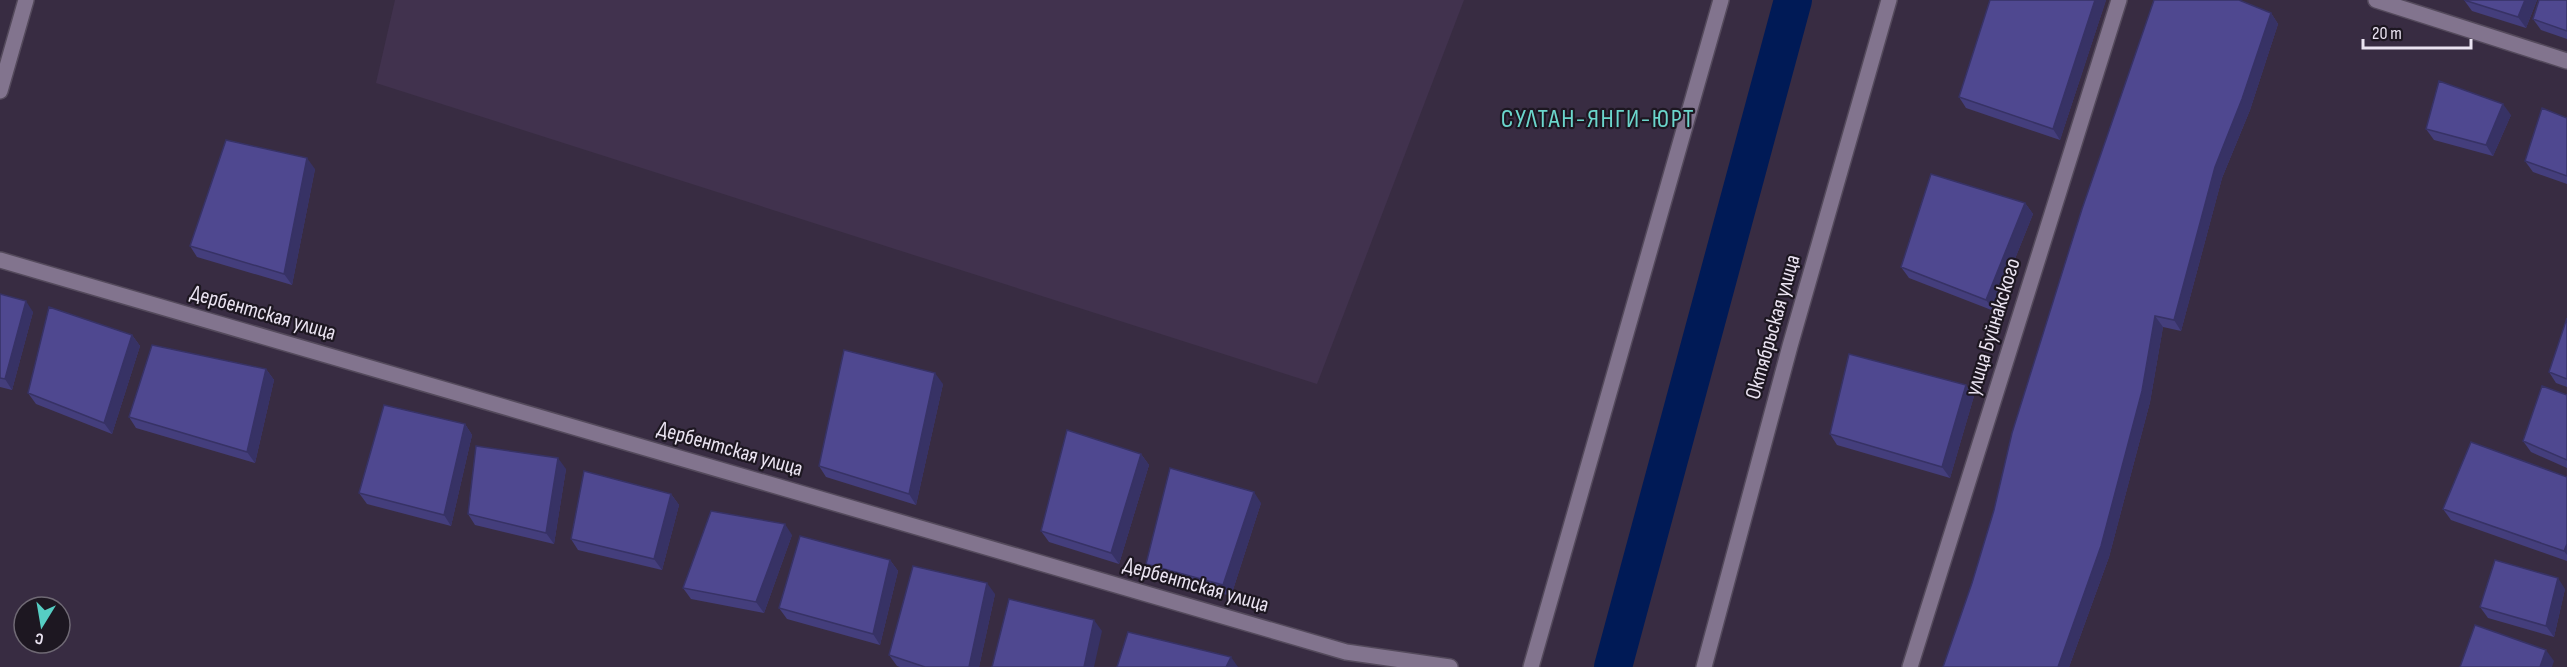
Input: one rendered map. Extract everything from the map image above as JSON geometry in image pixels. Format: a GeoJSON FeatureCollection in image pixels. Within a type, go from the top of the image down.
{"type":"FeatureCollection","features":[{"type":"Feature","properties":{"kind":"street"},"geometry":{"type":"LineString","coordinates":[[0,92],[26,0]]}},
{"type":"Feature","properties":{"kind":"street"},"geometry":{"type":"LineString","coordinates":[[1531,667],[1721,0]]}},
{"type":"Feature","properties":{"kind":"street","name":"Октябрьская улица"},"geometry":{"type":"LineString","coordinates":[[1704,667],[1790,346],[1889,0]]}},
{"type":"Feature","properties":{"kind":"street","name":"улица Буйнакского"},"geometry":{"type":"LineString","coordinates":[[1910,667],[2119,0]]}},
{"type":"Feature","properties":{"kind":"street"},"geometry":{"type":"LineString","coordinates":[[2376,0],[2567,61]]}},
{"type":"Feature","properties":{"kind":"street","name":"Дербентская улица"},"geometry":{"type":"LineString","coordinates":[[0,260],[1346,652],[1450,667]]}},
{"type":"Feature","properties":{"kind":"shaded area"},"geometry":{"type":"Polygon","coordinates":[[[395,0],[1464,0],[1317,384],[376,83],[395,0]]]}},
{"type":"Feature","properties":{"kind":"building"},"geometry":{"type":"Polygon","coordinates":[[[1990,0],[2095,0],[2053,129],[1959,97],[1990,0]]]}},
{"type":"Feature","properties":{"kind":"building"},"geometry":{"type":"Polygon","coordinates":[[[2154,0],[2239,0],[2271,13],[2242,99],[2215,167],[2174,320],[2155,316],[2142,391],[2101,546],[2058,667],[1943,667],[1972,583],[1994,510],[2012,433],[2082,209],[2154,0]]]}},
{"type":"Feature","properties":{"kind":"building"},"geometry":{"type":"Polygon","coordinates":[[[2464,0],[2525,0],[2518,17],[2464,0]]]}},
{"type":"Feature","properties":{"kind":"building"},"geometry":{"type":"Polygon","coordinates":[[[2539,0],[2567,0],[2567,31],[2533,19],[2539,0]]]}},
{"type":"Feature","properties":{"kind":"building"},"geometry":{"type":"Polygon","coordinates":[[[2439,81],[2503,104],[2486,145],[2426,129],[2439,81]]]}},
{"type":"Feature","properties":{"kind":"building"},"geometry":{"type":"Polygon","coordinates":[[[2542,108],[2567,118],[2567,176],[2525,161],[2542,108]]]}},
{"type":"Feature","properties":{"kind":"building"},"geometry":{"type":"Polygon","coordinates":[[[226,140],[307,158],[284,274],[190,246],[226,140]]]}},
{"type":"Feature","properties":{"kind":"building"},"geometry":{"type":"Polygon","coordinates":[[[1931,174],[2025,203],[1986,300],[1901,267],[1931,174]]]}},
{"type":"Feature","properties":{"kind":"building"},"geometry":{"type":"Polygon","coordinates":[[[0,294],[26,301],[5,379],[0,378],[0,294]]]}},
{"type":"Feature","properties":{"kind":"building"},"geometry":{"type":"Polygon","coordinates":[[[49,307],[132,335],[104,423],[28,393],[49,307]]]}},
{"type":"Feature","properties":{"kind":"building"},"geometry":{"type":"Polygon","coordinates":[[[2567,318],[2567,379],[2549,372],[2567,318]]]}},
{"type":"Feature","properties":{"kind":"building"},"geometry":{"type":"Polygon","coordinates":[[[152,345],[266,369],[247,452],[129,417],[152,345]]]}},
{"type":"Feature","properties":{"kind":"building"},"geometry":{"type":"Polygon","coordinates":[[[844,350],[935,373],[909,494],[819,466],[844,350]]]}},
{"type":"Feature","properties":{"kind":"building"},"geometry":{"type":"Polygon","coordinates":[[[1849,354],[1966,385],[1942,467],[1830,434],[1849,354]]]}},
{"type":"Feature","properties":{"kind":"building"},"geometry":{"type":"Polygon","coordinates":[[[2542,386],[2567,395],[2567,460],[2523,441],[2542,386]]]}},
{"type":"Feature","properties":{"kind":"building"},"geometry":{"type":"Polygon","coordinates":[[[384,405],[465,424],[444,515],[359,493],[384,405]]]}},
{"type":"Feature","properties":{"kind":"building"},"geometry":{"type":"Polygon","coordinates":[[[1067,430],[1141,454],[1111,553],[1041,531],[1067,430]]]}},
{"type":"Feature","properties":{"kind":"building"},"geometry":{"type":"Polygon","coordinates":[[[2471,442],[2567,477],[2567,544],[2564,551],[2443,509],[2471,442]]]}},
{"type":"Feature","properties":{"kind":"building"},"geometry":{"type":"Polygon","coordinates":[[[476,446],[558,458],[546,533],[468,514],[476,446]]]}},
{"type":"Feature","properties":{"kind":"building"},"geometry":{"type":"Polygon","coordinates":[[[1170,468],[1254,492],[1223,585],[1146,564],[1170,468]]]}},
{"type":"Feature","properties":{"kind":"building"},"geometry":{"type":"Polygon","coordinates":[[[584,471],[671,494],[654,559],[571,539],[584,471]]]}},
{"type":"Feature","properties":{"kind":"building"},"geometry":{"type":"Polygon","coordinates":[[[711,511],[785,524],[756,602],[683,588],[711,511]]]}},
{"type":"Feature","properties":{"kind":"building"},"geometry":{"type":"Polygon","coordinates":[[[800,536],[890,560],[873,634],[779,608],[800,536]]]}},
{"type":"Feature","properties":{"kind":"building"},"geometry":{"type":"Polygon","coordinates":[[[2495,560],[2558,578],[2546,626],[2480,607],[2495,560]]]}},
{"type":"Feature","properties":{"kind":"building"},"geometry":{"type":"Polygon","coordinates":[[[913,566],[987,583],[969,667],[925,667],[889,655],[913,566]]]}},
{"type":"Feature","properties":{"kind":"building"},"geometry":{"type":"Polygon","coordinates":[[[1009,599],[1094,620],[1084,667],[992,667],[1009,599]]]}},
{"type":"Feature","properties":{"kind":"building"},"geometry":{"type":"Polygon","coordinates":[[[2475,625],[2546,650],[2540,667],[2460,667],[2475,625]]]}},
{"type":"Feature","properties":{"kind":"building"},"geometry":{"type":"Polygon","coordinates":[[[1128,632],[1231,657],[1226,667],[1117,667],[1128,632]]]}},
{"type":"Feature","properties":{"kind":"waterway"},"geometry":{"type":"LineString","coordinates":[[1613,667],[1793,0]]}},
{"type":"Feature","properties":{"kind":"district","name":"СУЛТАН-ЯНГИ-ЮРТ"},"geometry":{"type":"Point","coordinates":[1598,119]}}]}
